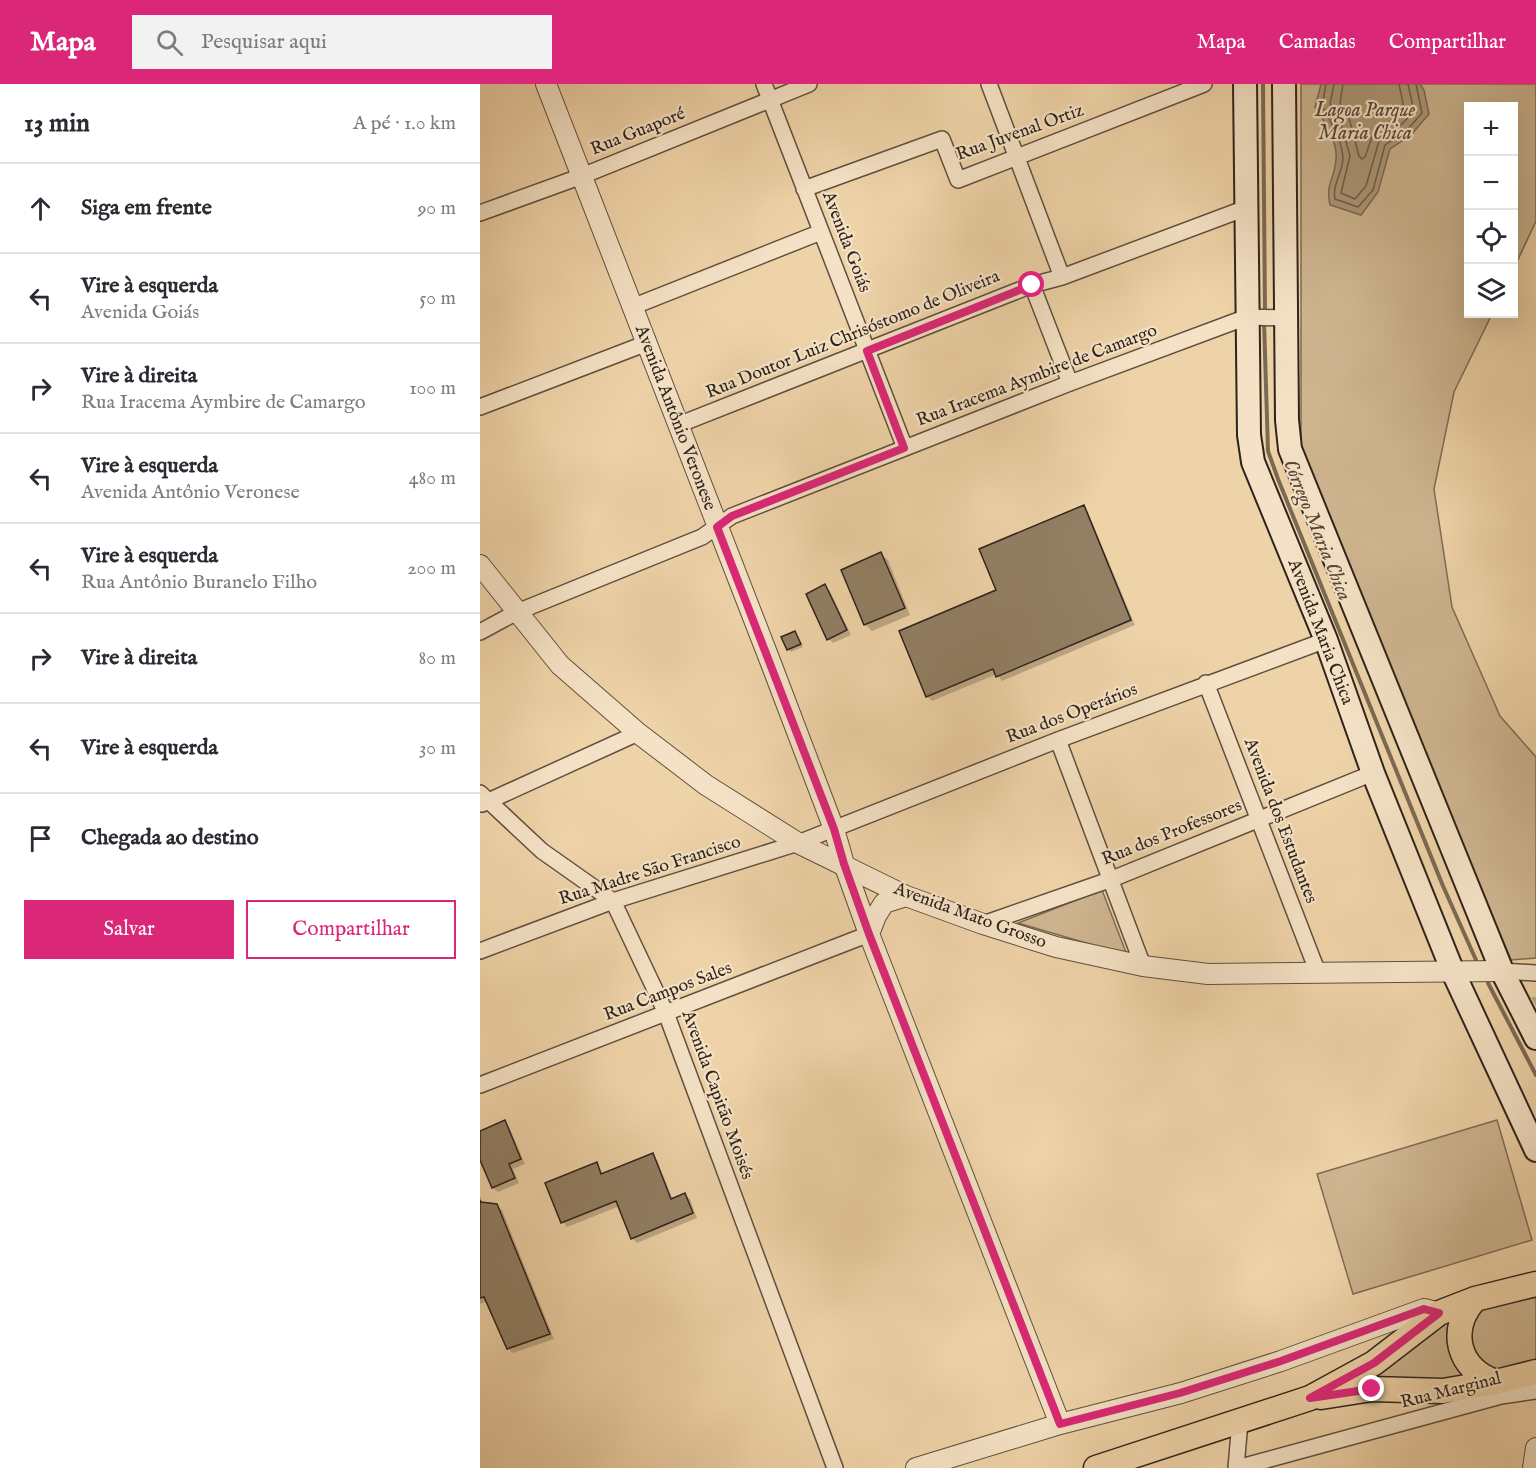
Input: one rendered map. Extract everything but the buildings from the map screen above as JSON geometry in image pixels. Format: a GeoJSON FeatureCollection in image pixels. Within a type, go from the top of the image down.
{"type":"FeatureCollection","features":[{"type":"Feature","properties":{"kind":"main road","name":"Avenida Maria Chica"},"geometry":{"type":"LineString","coordinates":[[1245,84],[1250,316],[1249,435],[1253,462],[1326,640],[1373,772],[1453,972],[1536,1150]]}},
{"type":"Feature","properties":{"kind":"main road"},"geometry":{"type":"LineString","coordinates":[[1284,84],[1284,318],[1290,449],[1502,971],[1536,1038]]}},
{"type":"Feature","properties":{"kind":"main road"},"geometry":{"type":"LineString","coordinates":[[1310,1398],[1374,1363],[1439,1313],[1475,1299],[1536,1284]]}},
{"type":"Feature","properties":{"kind":"main road"},"geometry":{"type":"LineString","coordinates":[[1475,1299],[1468,1306],[1460,1324],[1460,1344],[1473,1368],[1479,1374],[1496,1382]]}},
{"type":"Feature","properties":{"kind":"main road"},"geometry":{"type":"LineString","coordinates":[[1096,1468],[1310,1398],[1372,1389],[1443,1390],[1496,1382],[1536,1372]]}},
{"type":"Feature","properties":{"kind":"street","name":"Avenida Antônio Veronese"},"geometry":{"type":"LineString","coordinates":[[546,84],[834,829],[869,934],[1060,1424]]}},
{"type":"Feature","properties":{"kind":"street","name":"Avenida Goiás"},"geometry":{"type":"LineString","coordinates":[[764,84],[904,448]]}},
{"type":"Feature","properties":{"kind":"street","name":"Rua Guaporé"},"geometry":{"type":"LineString","coordinates":[[480,213],[582,176],[809,84]]}},
{"type":"Feature","properties":{"kind":"street"},"geometry":{"type":"LineString","coordinates":[[989,84],[1062,277]]}},
{"type":"Feature","properties":{"kind":"street","name":"Rua Juvenal Ortiz"},"geometry":{"type":"LineString","coordinates":[[804,189],[942,139],[958,180],[1204,84]]}},
{"type":"Feature","properties":{"kind":"street","name":"Rua Doutor Luiz Chrisóstomo de Oliveira"},"geometry":{"type":"LineString","coordinates":[[678,425],[1032,285],[1062,277],[1246,208]]}},
{"type":"Feature","properties":{"kind":"street"},"geometry":{"type":"LineString","coordinates":[[633,307],[821,232]]}},
{"type":"Feature","properties":{"kind":"street"},"geometry":{"type":"LineString","coordinates":[[1032,285],[1070,383]]}},
{"type":"Feature","properties":{"kind":"street"},"geometry":{"type":"LineString","coordinates":[[1250,316],[1284,318]]}},
{"type":"Feature","properties":{"kind":"street","name":"Rua Iracema Aymbire de Camargo"},"geometry":{"type":"LineString","coordinates":[[480,632],[517,612],[702,537],[732,516],[1070,383],[1250,316]]}},
{"type":"Feature","properties":{"kind":"street"},"geometry":{"type":"LineString","coordinates":[[480,407],[647,343]]}},
{"type":"Feature","properties":{"kind":"street","name":"Avenida Mato Grosso"},"geometry":{"type":"LineString","coordinates":[[480,566],[560,665],[638,733],[706,785],[798,843],[906,896],[983,924],[1056,946],[1143,966],[1208,974],[1502,971]]}},
{"type":"Feature","properties":{"kind":"street","name":"Rua dos Operários"},"geometry":{"type":"LineString","coordinates":[[834,829],[1206,683],[1326,640]]}},
{"type":"Feature","properties":{"kind":"street","name":"Avenida dos Estudantes"},"geometry":{"type":"LineString","coordinates":[[1206,683],[1318,973]]}},
{"type":"Feature","properties":{"kind":"street"},"geometry":{"type":"LineString","coordinates":[[483,800],[638,733]]}},
{"type":"Feature","properties":{"kind":"street"},"geometry":{"type":"LineString","coordinates":[[1058,740],[1143,966]]}},
{"type":"Feature","properties":{"kind":"street","name":"Rua dos Professores"},"geometry":{"type":"LineString","coordinates":[[983,924],[1112,879],[1373,772]]}},
{"type":"Feature","properties":{"kind":"street","name":"Avenida Capitão Moisés"},"geometry":{"type":"LineString","coordinates":[[483,800],[542,851],[613,901],[666,1013],[835,1468]]}},
{"type":"Feature","properties":{"kind":"street","name":"Rua Madre São Francisco"},"geometry":{"type":"LineString","coordinates":[[480,951],[613,901],[798,843],[834,829]]}},
{"type":"Feature","properties":{"kind":"street"},"geometry":{"type":"LineString","coordinates":[[869,934],[884,903],[906,896]]}},
{"type":"Feature","properties":{"kind":"street","name":"Rua Campos Sales"},"geometry":{"type":"LineString","coordinates":[[480,1085],[869,934]]}},
{"type":"Feature","properties":{"kind":"street"},"geometry":{"type":"LineString","coordinates":[[1502,971],[1536,973]]}},
{"type":"Feature","properties":{"kind":"street"},"geometry":{"type":"LineString","coordinates":[[916,1468],[1060,1424],[1192,1390],[1281,1361],[1424,1309],[1439,1313]]}},
{"type":"Feature","properties":{"kind":"street","name":"Rua Marginal"},"geometry":{"type":"LineString","coordinates":[[1236,1468],[1501,1396],[1536,1391]]}},
{"type":"Feature","properties":{"kind":"street"},"geometry":{"type":"LineString","coordinates":[[1236,1468],[1240,1420]]}},
{"type":"Feature","properties":{"kind":"street"},"geometry":{"type":"LineString","coordinates":[[1533,1468],[1536,1448]]}},
{"type":"Feature","properties":{"kind":"shaded area"},"geometry":{"type":"Polygon","coordinates":[[[1301,84],[1536,84],[1536,221],[1518,259],[1518,102],[1464,102],[1464,318],[1490,318],[1454,392],[1434,489],[1452,607],[1500,716],[1536,757],[1536,958],[1511,960],[1430,771],[1301,447],[1301,84]]]}},
{"type":"Feature","properties":{"kind":"shaded area"},"geometry":{"type":"Polygon","coordinates":[[[1102,890],[1127,955],[1018,923],[1102,890]]]}},
{"type":"Feature","properties":{"kind":"shaded area"},"geometry":{"type":"Polygon","coordinates":[[[1497,1120],[1532,1240],[1353,1294],[1317,1174],[1497,1120]]]}},
{"type":"Feature","properties":{"kind":"shaded area"},"geometry":{"type":"Polygon","coordinates":[[[1536,1294],[1536,1359],[1494,1369],[1475,1358],[1467,1332],[1481,1309],[1536,1294]]]}},
{"type":"Feature","properties":{"kind":"shaded area"},"geometry":{"type":"Polygon","coordinates":[[[1451,1315],[1447,1335],[1450,1350],[1471,1379],[1356,1384],[1451,1315]]]}},
{"type":"Feature","properties":{"kind":"water","name":"Lagoa Parque Maria Chica"},"geometry":{"type":"Polygon","coordinates":[[[1321,84],[1420,84],[1424,90],[1429,114],[1411,135],[1390,149],[1378,192],[1361,215],[1330,205],[1329,186],[1336,153],[1330,132],[1315,107],[1321,84]]]}},
{"type":"Feature","properties":{"kind":"waterway","name":"Córrego Maria Chica"},"geometry":{"type":"LineString","coordinates":[[1263,84],[1265,313]]}},
{"type":"Feature","properties":{"kind":"waterway","name":"Córrego Maria Chica"},"geometry":{"type":"LineString","coordinates":[[1264,321],[1268,451],[1443,886],[1476,960]]}},
{"type":"Feature","properties":{"kind":"waterway","name":"Córrego Maria Chica"},"geometry":{"type":"LineString","coordinates":[[1488,983],[1536,1075]]}},
{"type":"Feature","properties":{"kind":"route"},"geometry":{"type":"LineString","coordinates":[[1032,285],[867,351],[904,448],[732,516],[717,527],[834,829],[869,934],[1060,1424],[1180,1393],[1281,1361],[1424,1309],[1439,1313],[1374,1363],[1310,1398],[1372,1389]]}}]}
